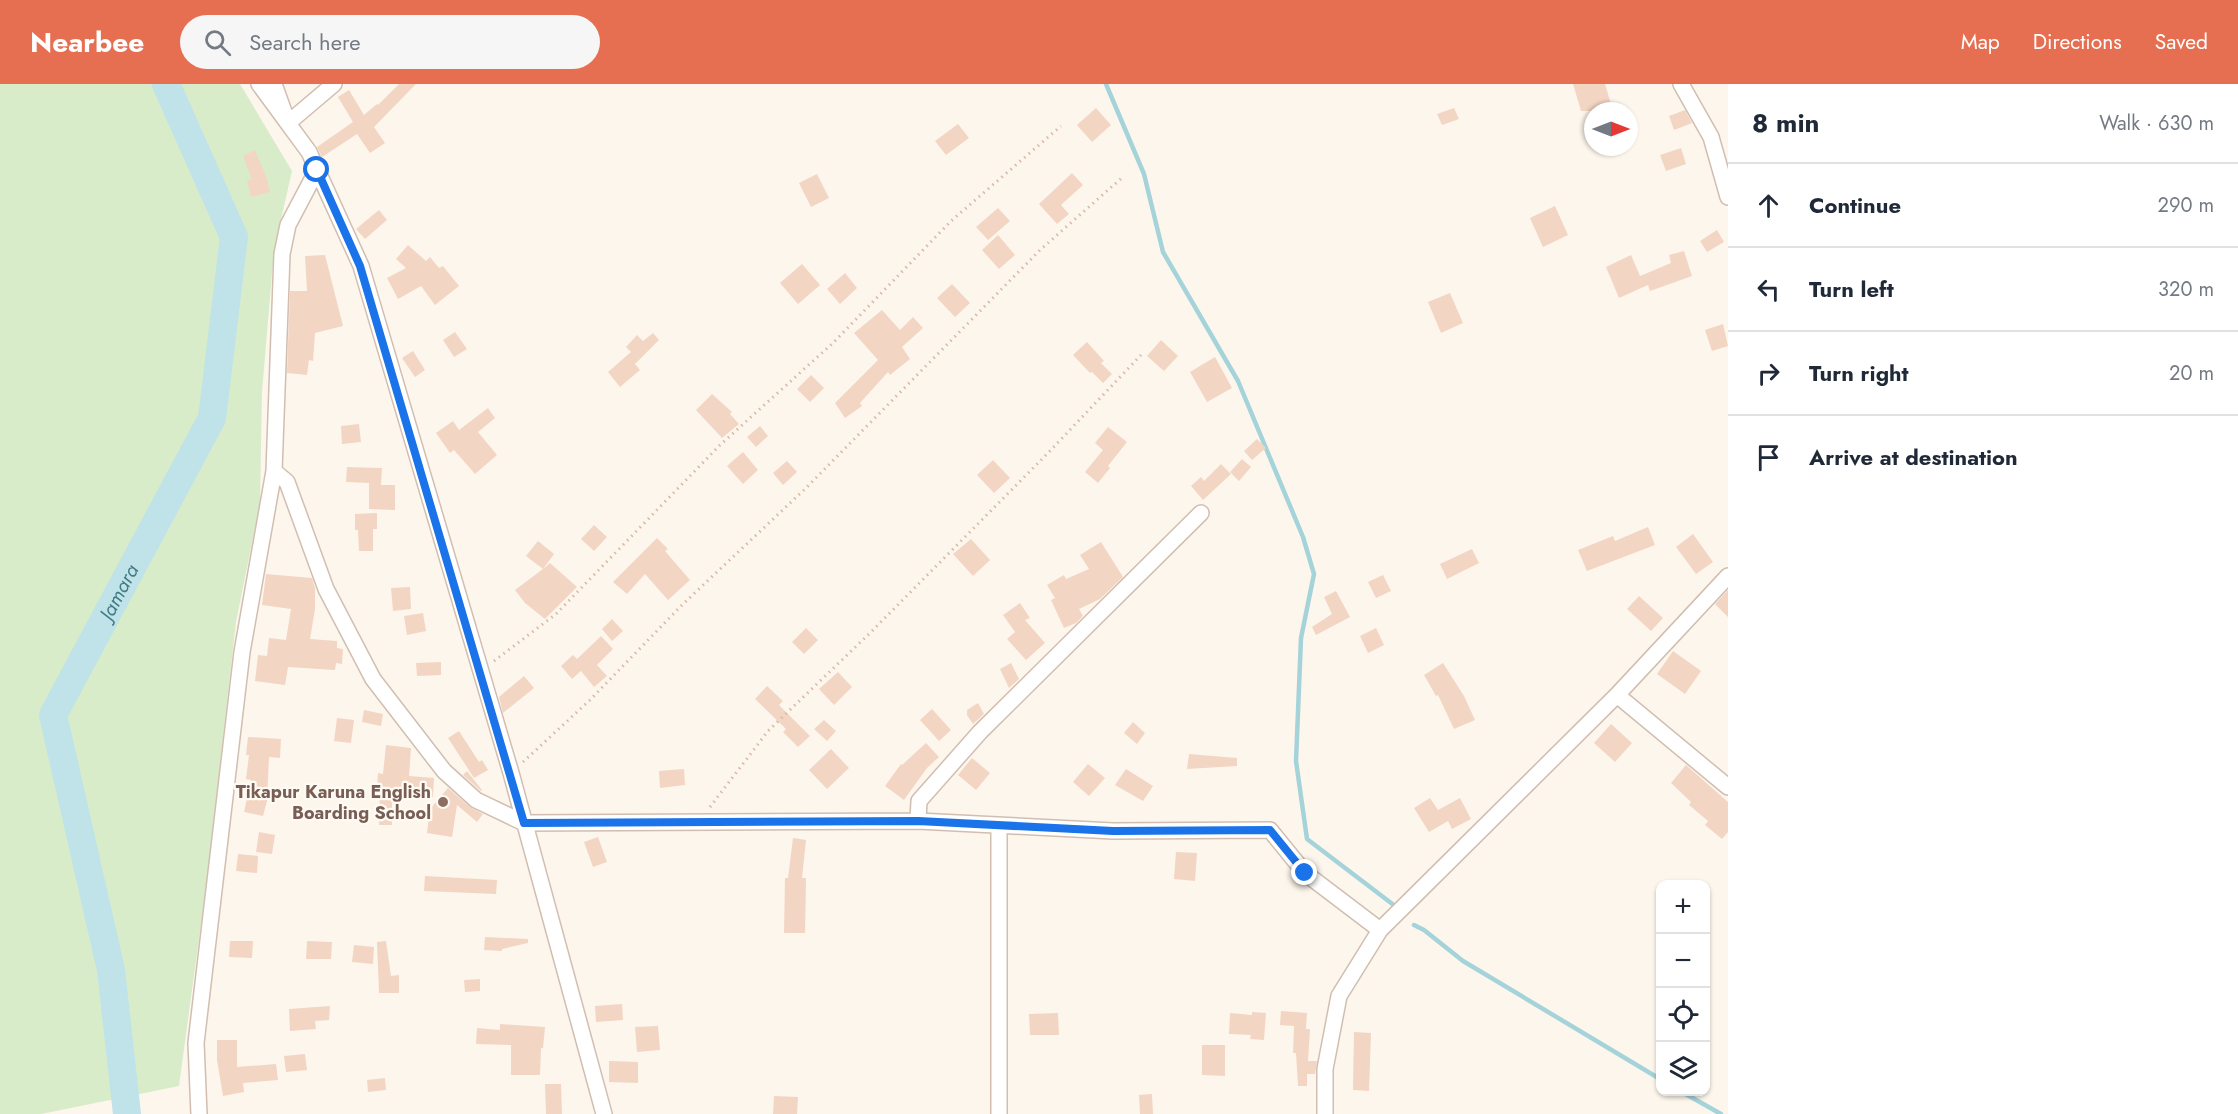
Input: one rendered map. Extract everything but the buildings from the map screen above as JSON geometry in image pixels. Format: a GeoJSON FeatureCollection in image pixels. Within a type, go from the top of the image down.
{"type":"FeatureCollection","features":[{"type":"Feature","properties":{"kind":"street"},"geometry":{"type":"LineString","coordinates":[[259,84],[309,152],[360,266],[511,773],[604,1114]]}},
{"type":"Feature","properties":{"kind":"street"},"geometry":{"type":"LineString","coordinates":[[274,84],[288,123]]}},
{"type":"Feature","properties":{"kind":"street"},"geometry":{"type":"LineString","coordinates":[[288,123],[334,84]]}},
{"type":"Feature","properties":{"kind":"street"},"geometry":{"type":"LineString","coordinates":[[1681,84],[1711,136],[1728,197]]}},
{"type":"Feature","properties":{"kind":"street"},"geometry":{"type":"LineString","coordinates":[[199,1114],[196,1043],[242,652],[274,471],[282,254],[288,225],[317,170]]}},
{"type":"Feature","properties":{"kind":"street"},"geometry":{"type":"LineString","coordinates":[[274,471],[286,482],[326,589],[373,679],[444,771],[476,800],[524,823],[918,821],[1113,831],[1270,830],[1305,873],[1380,930]]}},
{"type":"Feature","properties":{"kind":"street"},"geometry":{"type":"LineString","coordinates":[[918,821],[919,801],[980,732],[1201,513]]}},
{"type":"Feature","properties":{"kind":"street"},"geometry":{"type":"LineString","coordinates":[[1325,1114],[1325,1069],[1339,996],[1380,930],[1617,695],[1728,576]]}},
{"type":"Feature","properties":{"kind":"street"},"geometry":{"type":"LineString","coordinates":[[1617,695],[1728,787]]}},
{"type":"Feature","properties":{"kind":"street"},"geometry":{"type":"LineString","coordinates":[[999,826],[999,1114]]}},
{"type":"Feature","properties":{"kind":"path"},"geometry":{"type":"LineString","coordinates":[[480,671],[556,614],[720,445],[833,343],[951,221],[1060,126]]}},
{"type":"Feature","properties":{"kind":"path"},"geometry":{"type":"LineString","coordinates":[[511,773],[590,700],[682,605],[814,479],[1040,250],[1124,176]]}},
{"type":"Feature","properties":{"kind":"path"},"geometry":{"type":"LineString","coordinates":[[698,823],[768,731],[870,633],[1048,453],[1141,355]]}},
{"type":"Feature","properties":{"kind":"green space"},"geometry":{"type":"Polygon","coordinates":[[[0,84],[240,84],[292,171],[274,250],[262,392],[260,503],[236,622],[206,887],[179,1086],[41,1114],[0,1114],[0,84]]]}},
{"type":"Feature","properties":{"kind":"waterway","name":"Jamara"},"geometry":{"type":"LineString","coordinates":[[127,1114],[111,970],[53,715],[212,418],[234,237],[166,84]]}},
{"type":"Feature","properties":{"kind":"waterway"},"geometry":{"type":"LineString","coordinates":[[1106,84],[1144,174],[1163,252],[1238,381],[1303,537],[1314,574],[1301,638],[1296,761],[1307,839],[1395,906]]}},
{"type":"Feature","properties":{"kind":"waterway"},"geometry":{"type":"LineString","coordinates":[[1414,925],[1424,930],[1463,961],[1656,1077]]}},
{"type":"Feature","properties":{"kind":"waterway"},"geometry":{"type":"LineString","coordinates":[[1689,1096],[1721,1114]]}},
{"type":"Feature","properties":{"kind":"place","name":"Tikapur Karuna English Boarding School"},"geometry":{"type":"Point","coordinates":[443,802]}},
{"type":"Feature","properties":{"kind":"route"},"geometry":{"type":"LineString","coordinates":[[317,170],[360,266],[524,823],[918,821],[1113,831],[1270,830],[1305,873]]}}]}
